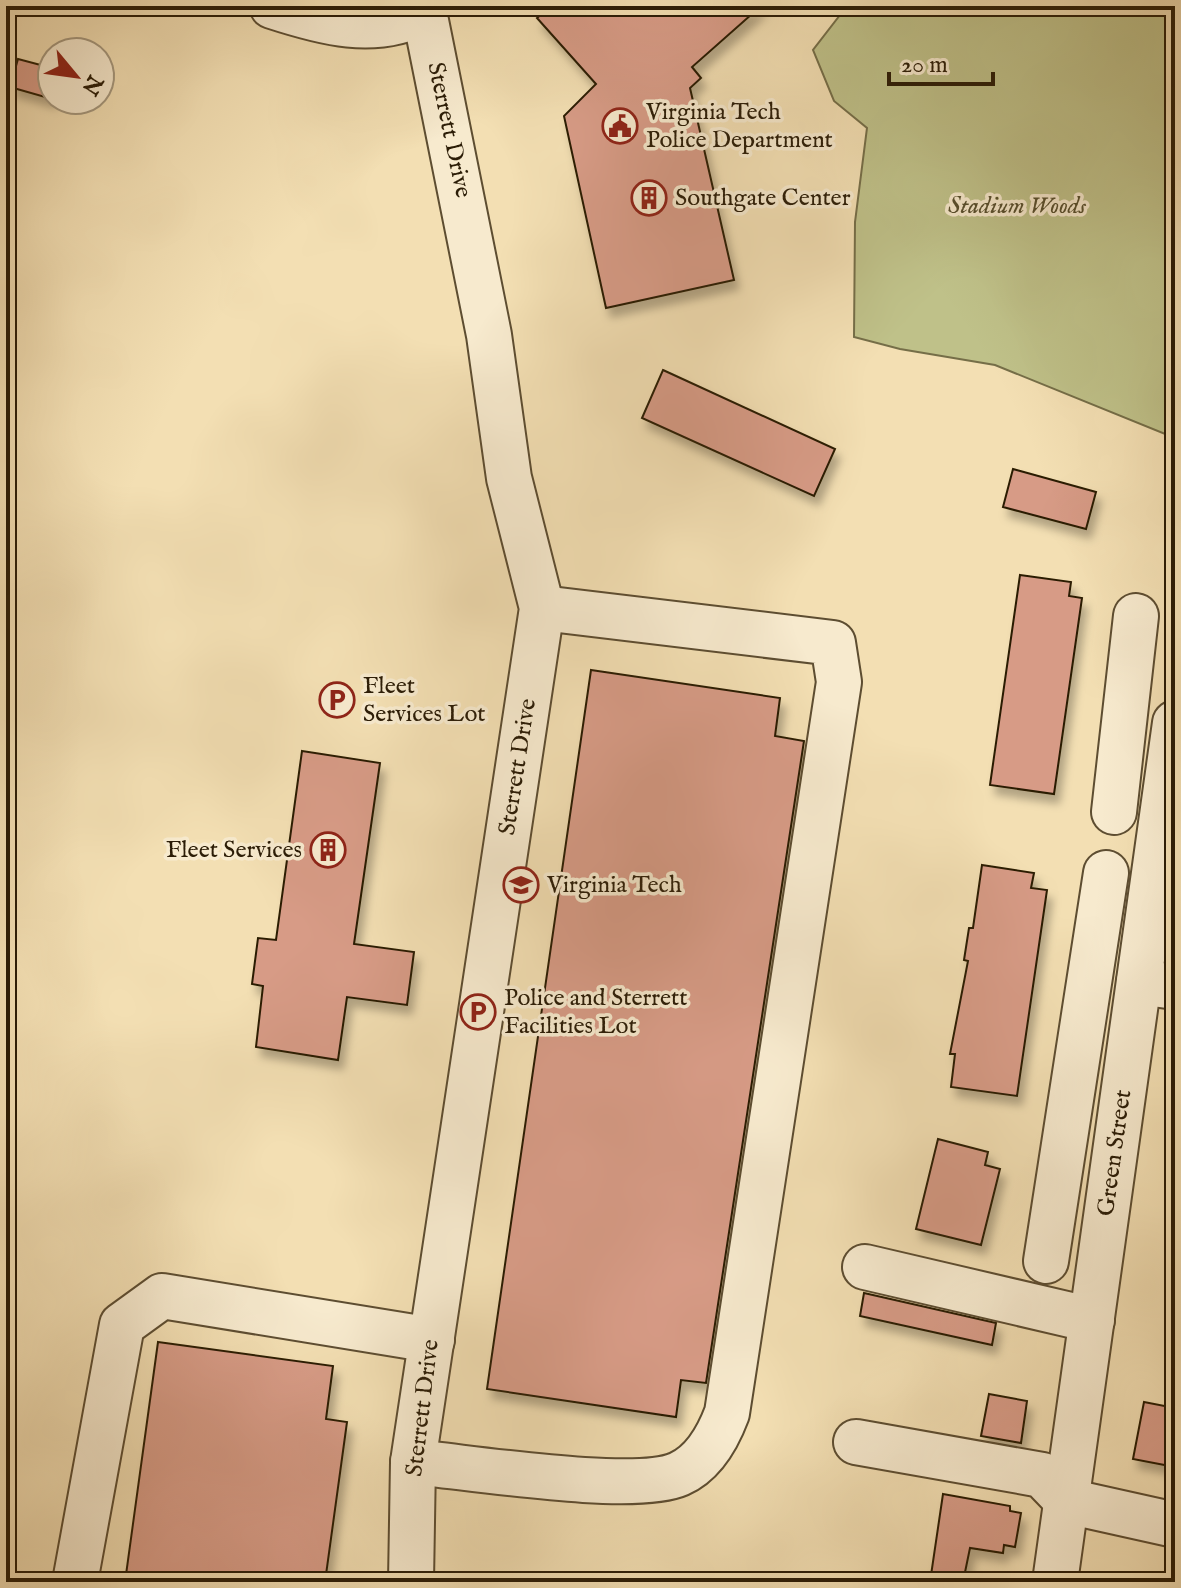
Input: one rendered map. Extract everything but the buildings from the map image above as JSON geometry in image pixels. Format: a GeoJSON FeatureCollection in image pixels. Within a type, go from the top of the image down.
{"type":"FeatureCollection","features":[{"type":"Feature","properties":{"kind":"street"},"geometry":{"type":"LineString","coordinates":[[272,6],[313,20],[386,26],[403,23],[423,8]]}},
{"type":"Feature","properties":{"kind":"street","name":"Sterrett Drive"},"geometry":{"type":"LineString","coordinates":[[411,1582],[413,1462],[542,608],[509,478],[486,319],[423,8]]}},
{"type":"Feature","properties":{"kind":"street"},"geometry":{"type":"LineString","coordinates":[[413,1462],[636,1483],[679,1474],[700,1459],[717,1439],[727,1413],[839,682],[833,643],[542,608]]}},
{"type":"Feature","properties":{"kind":"street"},"geometry":{"type":"LineString","coordinates":[[1114,812],[1136,616]]}},
{"type":"Feature","properties":{"kind":"street"},"geometry":{"type":"LineString","coordinates":[[1127,700],[1175,705]]}},
{"type":"Feature","properties":{"kind":"street","name":"Green Street"},"geometry":{"type":"LineString","coordinates":[[1055,1582],[1112,1178],[1152,973],[1174,741]]}},
{"type":"Feature","properties":{"kind":"street"},"geometry":{"type":"LineString","coordinates":[[1046,1261],[1106,873]]}},
{"type":"Feature","properties":{"kind":"street"},"geometry":{"type":"LineString","coordinates":[[1095,941],[1152,973]]}},
{"type":"Feature","properties":{"kind":"street"},"geometry":{"type":"LineString","coordinates":[[1060,1170],[1112,1178]]}},
{"type":"Feature","properties":{"kind":"street"},"geometry":{"type":"LineString","coordinates":[[865,1267],[1092,1320]]}},
{"type":"Feature","properties":{"kind":"street"},"geometry":{"type":"LineString","coordinates":[[75,1582],[122,1325],[162,1296],[432,1340]]}},
{"type":"Feature","properties":{"kind":"street"},"geometry":{"type":"LineString","coordinates":[[856,1442],[1042,1475],[1067,1501],[1175,1525]]}},
{"type":"Feature","properties":{"kind":"green space","name":"Stadium Woods"},"geometry":{"type":"Polygon","coordinates":[[[847,6],[1175,6],[1175,438],[995,365],[900,349],[854,337],[855,222],[867,128],[834,101],[813,50],[847,6]]]}},
{"type":"Feature","properties":{"kind":"place","name":"Virginia Tech Police Department"},"geometry":{"type":"Point","coordinates":[620,126]}},
{"type":"Feature","properties":{"kind":"place","name":"Southgate Center"},"geometry":{"type":"Point","coordinates":[649,198]}},
{"type":"Feature","properties":{"kind":"place","name":"Fleet Services Lot"},"geometry":{"type":"Point","coordinates":[337,700]}},
{"type":"Feature","properties":{"kind":"place","name":"Fleet Services"},"geometry":{"type":"Point","coordinates":[328,850]}},
{"type":"Feature","properties":{"kind":"place","name":"Virginia Tech"},"geometry":{"type":"Point","coordinates":[521,885]}},
{"type":"Feature","properties":{"kind":"place","name":"Police and Sterrett Facilities Lot"},"geometry":{"type":"Point","coordinates":[478,1012]}}]}
